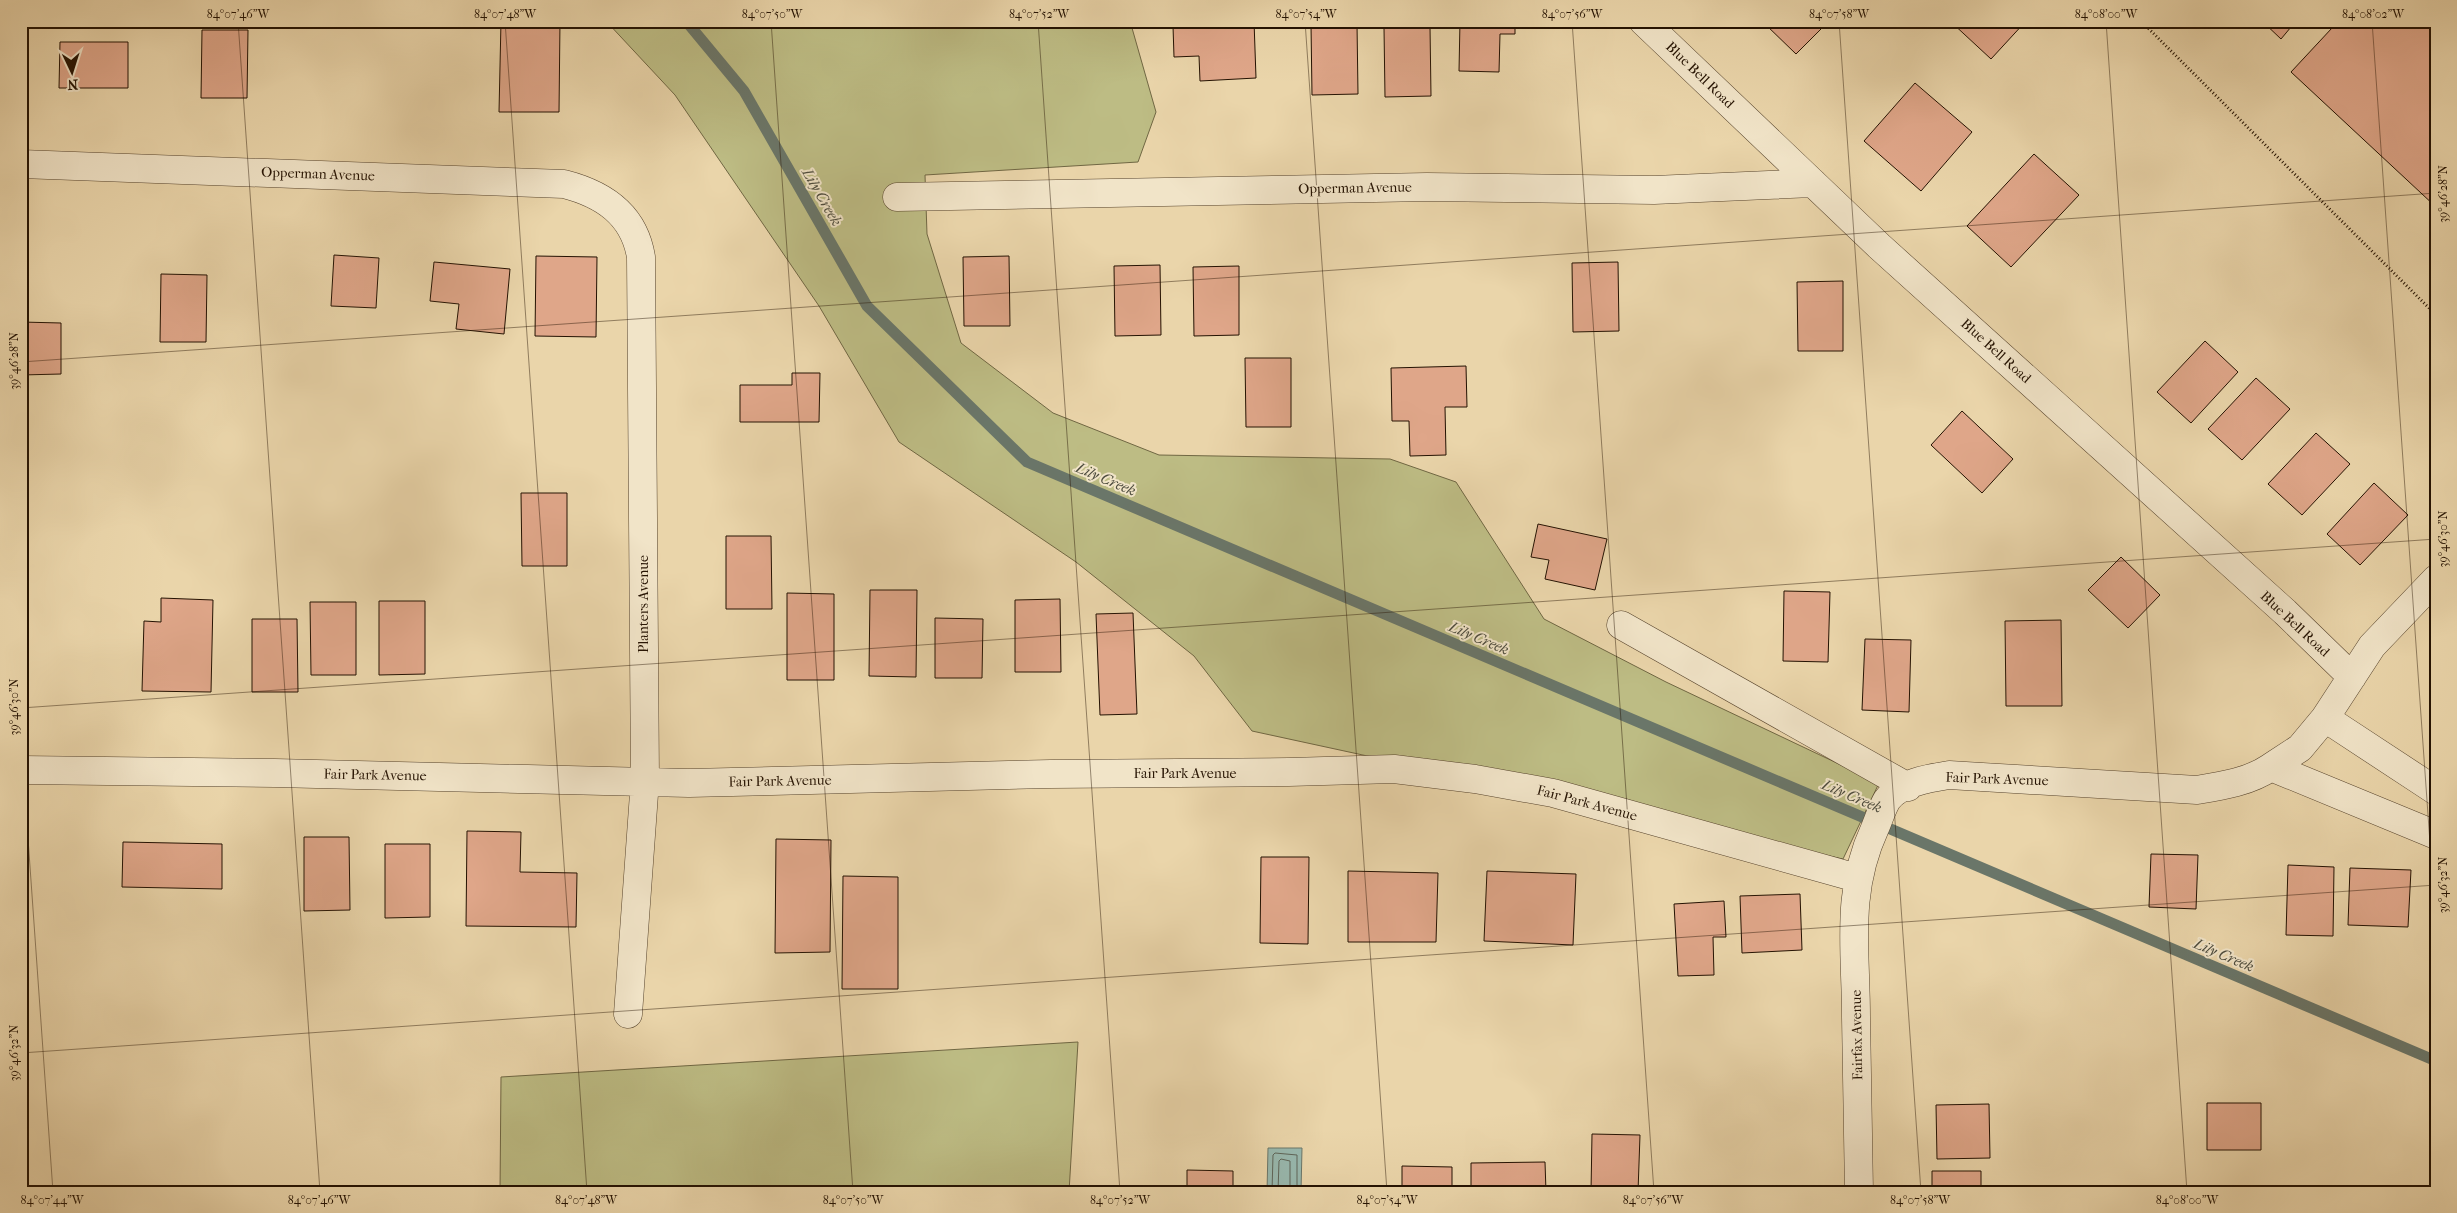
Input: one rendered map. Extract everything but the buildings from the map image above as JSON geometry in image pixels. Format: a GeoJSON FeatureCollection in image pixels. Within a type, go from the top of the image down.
{"type":"FeatureCollection","features":[{"type":"Feature","properties":{"kind":"street","name":"Blue Bell Road"},"geometry":{"type":"LineString","coordinates":[[1643,21],[1886,253],[2284,612],[2352,677]]}},
{"type":"Feature","properties":{"kind":"street","name":"Opperman Avenue"},"geometry":{"type":"LineString","coordinates":[[21,164],[564,184],[589,191],[610,203]]}},
{"type":"Feature","properties":{"kind":"street","name":"Opperman Avenue"},"geometry":{"type":"LineString","coordinates":[[897,197],[1427,187],[1654,190],[1813,183]]}},
{"type":"Feature","properties":{"kind":"street","name":"Planters Avenue"},"geometry":{"type":"LineString","coordinates":[[610,203],[628,223],[639,246],[641,257],[645,780],[628,1014]]}},
{"type":"Feature","properties":{"kind":"street"},"geometry":{"type":"LineString","coordinates":[[2352,677],[2372,646],[2436,579]]}},
{"type":"Feature","properties":{"kind":"street"},"geometry":{"type":"LineString","coordinates":[[1621,625],[1898,793],[1865,849],[1857,878]]}},
{"type":"Feature","properties":{"kind":"street","name":"Fair Park Avenue"},"geometry":{"type":"LineString","coordinates":[[1898,793],[1931,778],[1949,775],[2197,790],[2230,785],[2262,773],[2300,748],[2325,718],[2352,677]]}},
{"type":"Feature","properties":{"kind":"street"},"geometry":{"type":"LineString","coordinates":[[2325,718],[2436,791]]}},
{"type":"Feature","properties":{"kind":"street"},"geometry":{"type":"LineString","coordinates":[[2271,767],[2436,835]]}},
{"type":"Feature","properties":{"kind":"street","name":"Fair Park Avenue"},"geometry":{"type":"LineString","coordinates":[[21,770],[645,780],[689,783],[1052,774],[1394,769],[1475,779],[1553,793],[1857,878]]}},
{"type":"Feature","properties":{"kind":"street","name":"Fairfax Avenue"},"geometry":{"type":"LineString","coordinates":[[1857,878],[1853,916],[1856,956],[1859,1192]]}},
{"type":"Feature","properties":{"kind":"path"},"geometry":{"type":"LineString","coordinates":[[2141,21],[2436,316]]}},
{"type":"Feature","properties":{"kind":"shaded area"},"geometry":{"type":"Polygon","coordinates":[[[606,21],[1130,21],[1156,112],[1138,162],[925,175],[927,234],[961,343],[1053,413],[1159,455],[1390,459],[1456,482],[1544,619],[1666,682],[1879,783],[1843,859],[1252,731],[1194,656],[1076,562],[899,442],[819,306],[675,95],[606,21]]]}},
{"type":"Feature","properties":{"kind":"shaded area"},"geometry":{"type":"Polygon","coordinates":[[[1078,1042],[1069,1192],[500,1192],[501,1077],[1078,1042]]]}},
{"type":"Feature","properties":{"kind":"water"},"geometry":{"type":"Polygon","coordinates":[[[1268,1148],[1302,1148],[1301,1192],[1267,1192],[1268,1148]]]}},
{"type":"Feature","properties":{"kind":"waterway","name":"Lily Creek"},"geometry":{"type":"LineString","coordinates":[[686,21],[744,91],[867,306],[1027,462],[2436,1061]]}}]}
